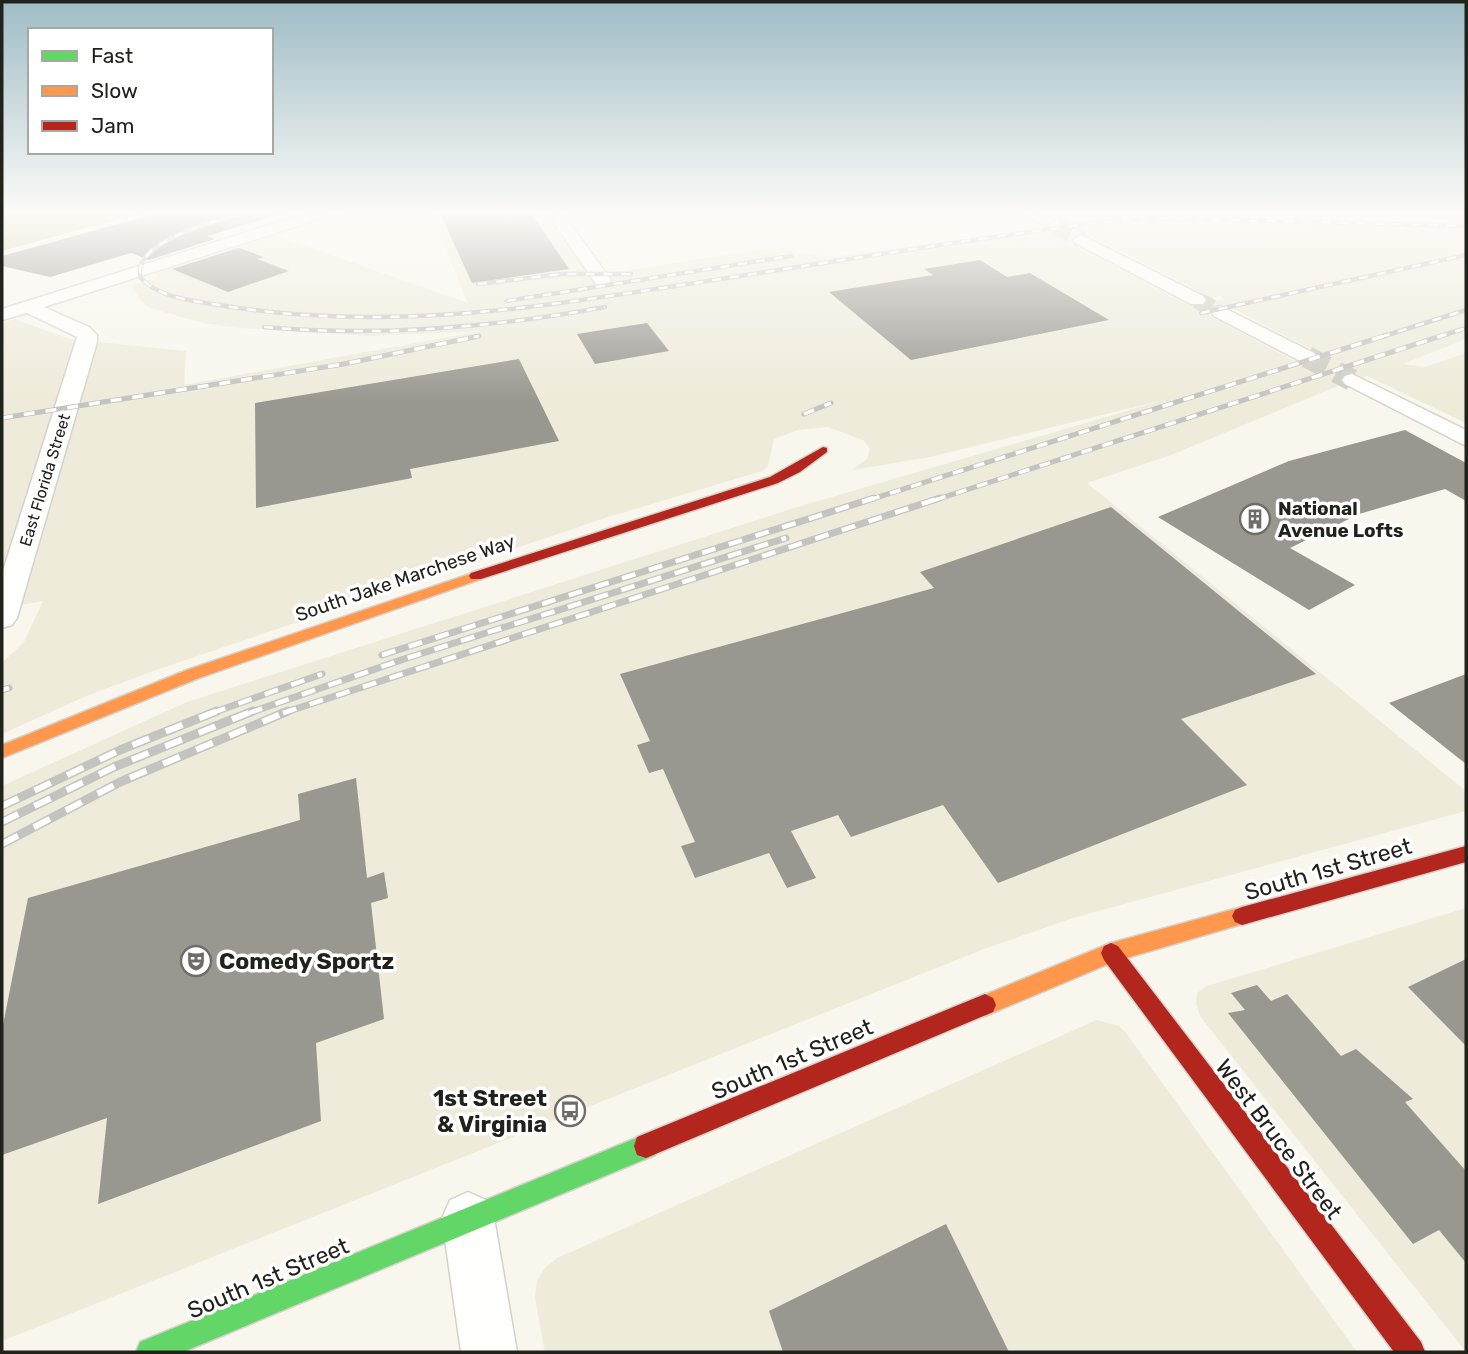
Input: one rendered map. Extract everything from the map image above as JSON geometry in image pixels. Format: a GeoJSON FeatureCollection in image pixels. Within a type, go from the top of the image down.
{"type":"FeatureCollection","features":[{"type":"Feature","properties":{"kind":"street"},"geometry":{"type":"LineString","coordinates":[[2,315],[131,274]]}},
{"type":"Feature","properties":{"kind":"street"},"geometry":{"type":"LineString","coordinates":[[599,274],[602,279]]}},
{"type":"Feature","properties":{"kind":"street"},"geometry":{"type":"LineString","coordinates":[[1147,274],[1197,300]]}},
{"type":"Feature","properties":{"kind":"street","name":"East Florida Street"},"geometry":{"type":"LineString","coordinates":[[2,618],[87,342],[87,335],[82,331],[28,307]]}},
{"type":"Feature","properties":{"kind":"street"},"geometry":{"type":"LineString","coordinates":[[1220,312],[1307,357]]}},
{"type":"Feature","properties":{"kind":"street"},"geometry":{"type":"LineString","coordinates":[[1352,380],[1466,439]]}},
{"type":"Feature","properties":{"kind":"street","name":"South Jake Marchese Way"},"geometry":{"type":"LineString","coordinates":[[2,752],[105,706],[185,675],[614,528],[774,480],[796,469],[823,450]]}},
{"type":"Feature","properties":{"kind":"street","name":"South 1st Street"},"geometry":{"type":"LineString","coordinates":[[150,1352],[1111,953],[1466,854]]}},
{"type":"Feature","properties":{"kind":"street","name":"West Bruce Street"},"geometry":{"type":"LineString","coordinates":[[1111,953],[1411,1352]]}},
{"type":"Feature","properties":{"kind":"street"},"geometry":{"type":"LineString","coordinates":[[468,1218],[489,1352]]}},
{"type":"Feature","properties":{"kind":"shaded area"},"geometry":{"type":"Polygon","coordinates":[[[155,274],[386,274],[468,303],[456,274],[1130,274],[1188,305],[1225,299],[1220,296],[1212,298],[1165,274],[1466,274],[1466,339],[1403,364],[1425,367],[1466,353],[1466,423],[1367,376],[1171,455],[1087,483],[1466,791],[1466,811],[1073,918],[984,949],[2,1341],[2,786],[187,702],[801,506],[1168,399],[930,457],[852,470],[867,459],[870,449],[863,440],[828,427],[798,430],[774,439],[768,466],[762,471],[608,517],[153,671],[84,697],[2,734],[2,663],[24,642],[43,601],[2,608],[2,323],[14,319],[70,339],[186,351],[184,385],[482,331],[370,336],[241,328],[203,323],[150,308],[140,300],[131,285],[158,277],[155,274]],[[1234,309],[1209,315],[1294,361],[1319,353],[1234,309]]]}},
{"type":"Feature","properties":{"kind":"shaded area"},"geometry":{"type":"Polygon","coordinates":[[[1466,908],[1466,1352],[1200,1016],[1196,1004],[1197,993],[1207,986],[1466,908]]]}},
{"type":"Feature","properties":{"kind":"shaded area"},"geometry":{"type":"Polygon","coordinates":[[[1097,1020],[1119,1026],[1126,1033],[1357,1352],[545,1352],[535,1298],[537,1281],[545,1268],[557,1258],[1097,1020]]]}},
{"type":"Feature","properties":{"kind":"building"},"geometry":{"type":"Polygon","coordinates":[[[38,274],[59,274],[50,277],[38,274]]]}},
{"type":"Feature","properties":{"kind":"building"},"geometry":{"type":"Polygon","coordinates":[[[185,274],[280,274],[228,292],[185,274]]]}},
{"type":"Feature","properties":{"kind":"building"},"geometry":{"type":"Polygon","coordinates":[[[468,274],[533,274],[472,283],[468,274]]]}},
{"type":"Feature","properties":{"kind":"building"},"geometry":{"type":"Polygon","coordinates":[[[1003,274],[1007,277],[1032,274],[1109,320],[911,360],[829,292],[933,275],[1003,274]]]}},
{"type":"Feature","properties":{"kind":"building"},"geometry":{"type":"Polygon","coordinates":[[[647,323],[669,351],[595,364],[577,334],[647,323]]]}},
{"type":"Feature","properties":{"kind":"building"},"geometry":{"type":"Polygon","coordinates":[[[519,359],[559,441],[410,469],[412,478],[256,508],[255,403],[519,359]]]}},
{"type":"Feature","properties":{"kind":"building","name":"National Avenue Lofts"},"geometry":{"type":"Polygon","coordinates":[[[1405,430],[1466,463],[1466,501],[1445,489],[1359,514],[1290,548],[1355,585],[1309,610],[1158,517],[1289,461],[1405,430]]]}},
{"type":"Feature","properties":{"kind":"building"},"geometry":{"type":"Polygon","coordinates":[[[1111,507],[1316,674],[1181,719],[1247,785],[998,883],[943,805],[851,837],[838,815],[791,831],[816,878],[787,888],[769,853],[695,878],[681,846],[695,842],[663,769],[649,773],[637,745],[650,741],[620,674],[934,588],[920,572],[1111,507]]]}},
{"type":"Feature","properties":{"kind":"building"},"geometry":{"type":"Polygon","coordinates":[[[1466,674],[1466,764],[1389,703],[1466,674]]]}},
{"type":"Feature","properties":{"kind":"building","name":"Comedy Sportz"},"geometry":{"type":"Polygon","coordinates":[[[356,778],[367,878],[384,872],[388,898],[371,903],[384,1019],[316,1043],[321,1121],[98,1204],[107,1118],[2,1155],[2,1030],[28,898],[300,820],[298,794],[356,778]]]}},
{"type":"Feature","properties":{"kind":"building"},"geometry":{"type":"Polygon","coordinates":[[[1466,959],[1466,1046],[1408,987],[1466,959]]]}},
{"type":"Feature","properties":{"kind":"building"},"geometry":{"type":"Polygon","coordinates":[[[1257,985],[1271,1001],[1287,994],[1341,1056],[1356,1049],[1413,1099],[1405,1102],[1466,1171],[1466,1263],[1439,1230],[1413,1244],[1228,1013],[1245,1010],[1231,993],[1257,985]]]}},
{"type":"Feature","properties":{"kind":"building"},"geometry":{"type":"Polygon","coordinates":[[[946,1224],[1009,1352],[783,1352],[769,1311],[946,1224]]]}},
{"type":"Feature","properties":{"kind":"tunnel"},"geometry":{"type":"LineString","coordinates":[[1197,300],[1220,312]]}},
{"type":"Feature","properties":{"kind":"tunnel"},"geometry":{"type":"LineString","coordinates":[[1307,357],[1352,380]]}},
{"type":"Feature","properties":{"kind":"railway"},"geometry":{"type":"LineString","coordinates":[[141,274],[148,285],[177,298],[279,313],[338,317],[396,317],[512,309],[751,274]]}},
{"type":"Feature","properties":{"kind":"railway"},"geometry":{"type":"LineString","coordinates":[[478,284],[560,274]]}},
{"type":"Feature","properties":{"kind":"railway"},"geometry":{"type":"LineString","coordinates":[[507,301],[676,274]]}},
{"type":"Feature","properties":{"kind":"railway"},"geometry":{"type":"LineString","coordinates":[[1201,313],[1378,274]]}},
{"type":"Feature","properties":{"kind":"railway"},"geometry":{"type":"LineString","coordinates":[[264,327],[350,331],[435,329],[605,307]]}},
{"type":"Feature","properties":{"kind":"railway"},"geometry":{"type":"LineString","coordinates":[[1381,337],[1466,310]]}},
{"type":"Feature","properties":{"kind":"railway"},"geometry":{"type":"LineString","coordinates":[[1438,337],[1466,328]]}},
{"type":"Feature","properties":{"kind":"railway"},"geometry":{"type":"LineString","coordinates":[[869,500],[1387,335]]}},
{"type":"Feature","properties":{"kind":"railway"},"geometry":{"type":"LineString","coordinates":[[935,500],[1444,335]]}},
{"type":"Feature","properties":{"kind":"railway"},"geometry":{"type":"LineString","coordinates":[[2,418],[344,364],[479,336],[474,337]]}},
{"type":"Feature","properties":{"kind":"railway"},"geometry":{"type":"LineString","coordinates":[[804,414],[831,403]]}},
{"type":"Feature","properties":{"kind":"railway"},"geometry":{"type":"LineString","coordinates":[[382,655],[874,498]]}},
{"type":"Feature","properties":{"kind":"railway"},"geometry":{"type":"LineString","coordinates":[[284,713],[940,498]]}},
{"type":"Feature","properties":{"kind":"railway"},"geometry":{"type":"LineString","coordinates":[[249,713],[404,659],[786,538]]}},
{"type":"Feature","properties":{"kind":"railway"},"geometry":{"type":"LineString","coordinates":[[212,713],[322,674]]}},
{"type":"Feature","properties":{"kind":"railway"},"geometry":{"type":"LineString","coordinates":[[2,690],[9,688]]}},
{"type":"Feature","properties":{"kind":"railway"},"geometry":{"type":"LineString","coordinates":[[212,713],[217,711]]}},
{"type":"Feature","properties":{"kind":"railway"},"geometry":{"type":"LineString","coordinates":[[2,822],[114,767],[253,711]]}},
{"type":"Feature","properties":{"kind":"railway"},"geometry":{"type":"LineString","coordinates":[[284,713],[288,711]]}},
{"type":"Feature","properties":{"kind":"railway"},"geometry":{"type":"LineString","coordinates":[[2,806],[120,750],[212,713]]}},
{"type":"Feature","properties":{"kind":"railway"},"geometry":{"type":"LineString","coordinates":[[2,844],[120,782],[284,713]]}},
{"type":"Feature","properties":{"kind":"traffic: fast"},"geometry":{"type":"LineString","coordinates":[[150,1352],[646,1146]]}},
{"type":"Feature","properties":{"kind":"traffic: slow"},"geometry":{"type":"LineString","coordinates":[[2,752],[193,674],[476,576]]}},
{"type":"Feature","properties":{"kind":"traffic: slow"},"geometry":{"type":"LineString","coordinates":[[985,1005],[1111,953],[1242,916]]}},
{"type":"Feature","properties":{"kind":"traffic: jam"},"geometry":{"type":"LineString","coordinates":[[476,576],[774,480],[796,469],[823,450]]}},
{"type":"Feature","properties":{"kind":"traffic: jam"},"geometry":{"type":"LineString","coordinates":[[1242,916],[1466,854]]}},
{"type":"Feature","properties":{"kind":"traffic: jam"},"geometry":{"type":"LineString","coordinates":[[1111,953],[1411,1352]]}},
{"type":"Feature","properties":{"kind":"traffic: jam"},"geometry":{"type":"LineString","coordinates":[[646,1146],[985,1005]]}},
{"type":"Feature","properties":{"kind":"place","name":"National Avenue Lofts"},"geometry":{"type":"Point","coordinates":[1255,519]}},
{"type":"Feature","properties":{"kind":"place","name":"Comedy Sportz"},"geometry":{"type":"Point","coordinates":[196,961]}},
{"type":"Feature","properties":{"kind":"place","name":"1st Street & Virginia"},"geometry":{"type":"Point","coordinates":[570,1111]}}]}
